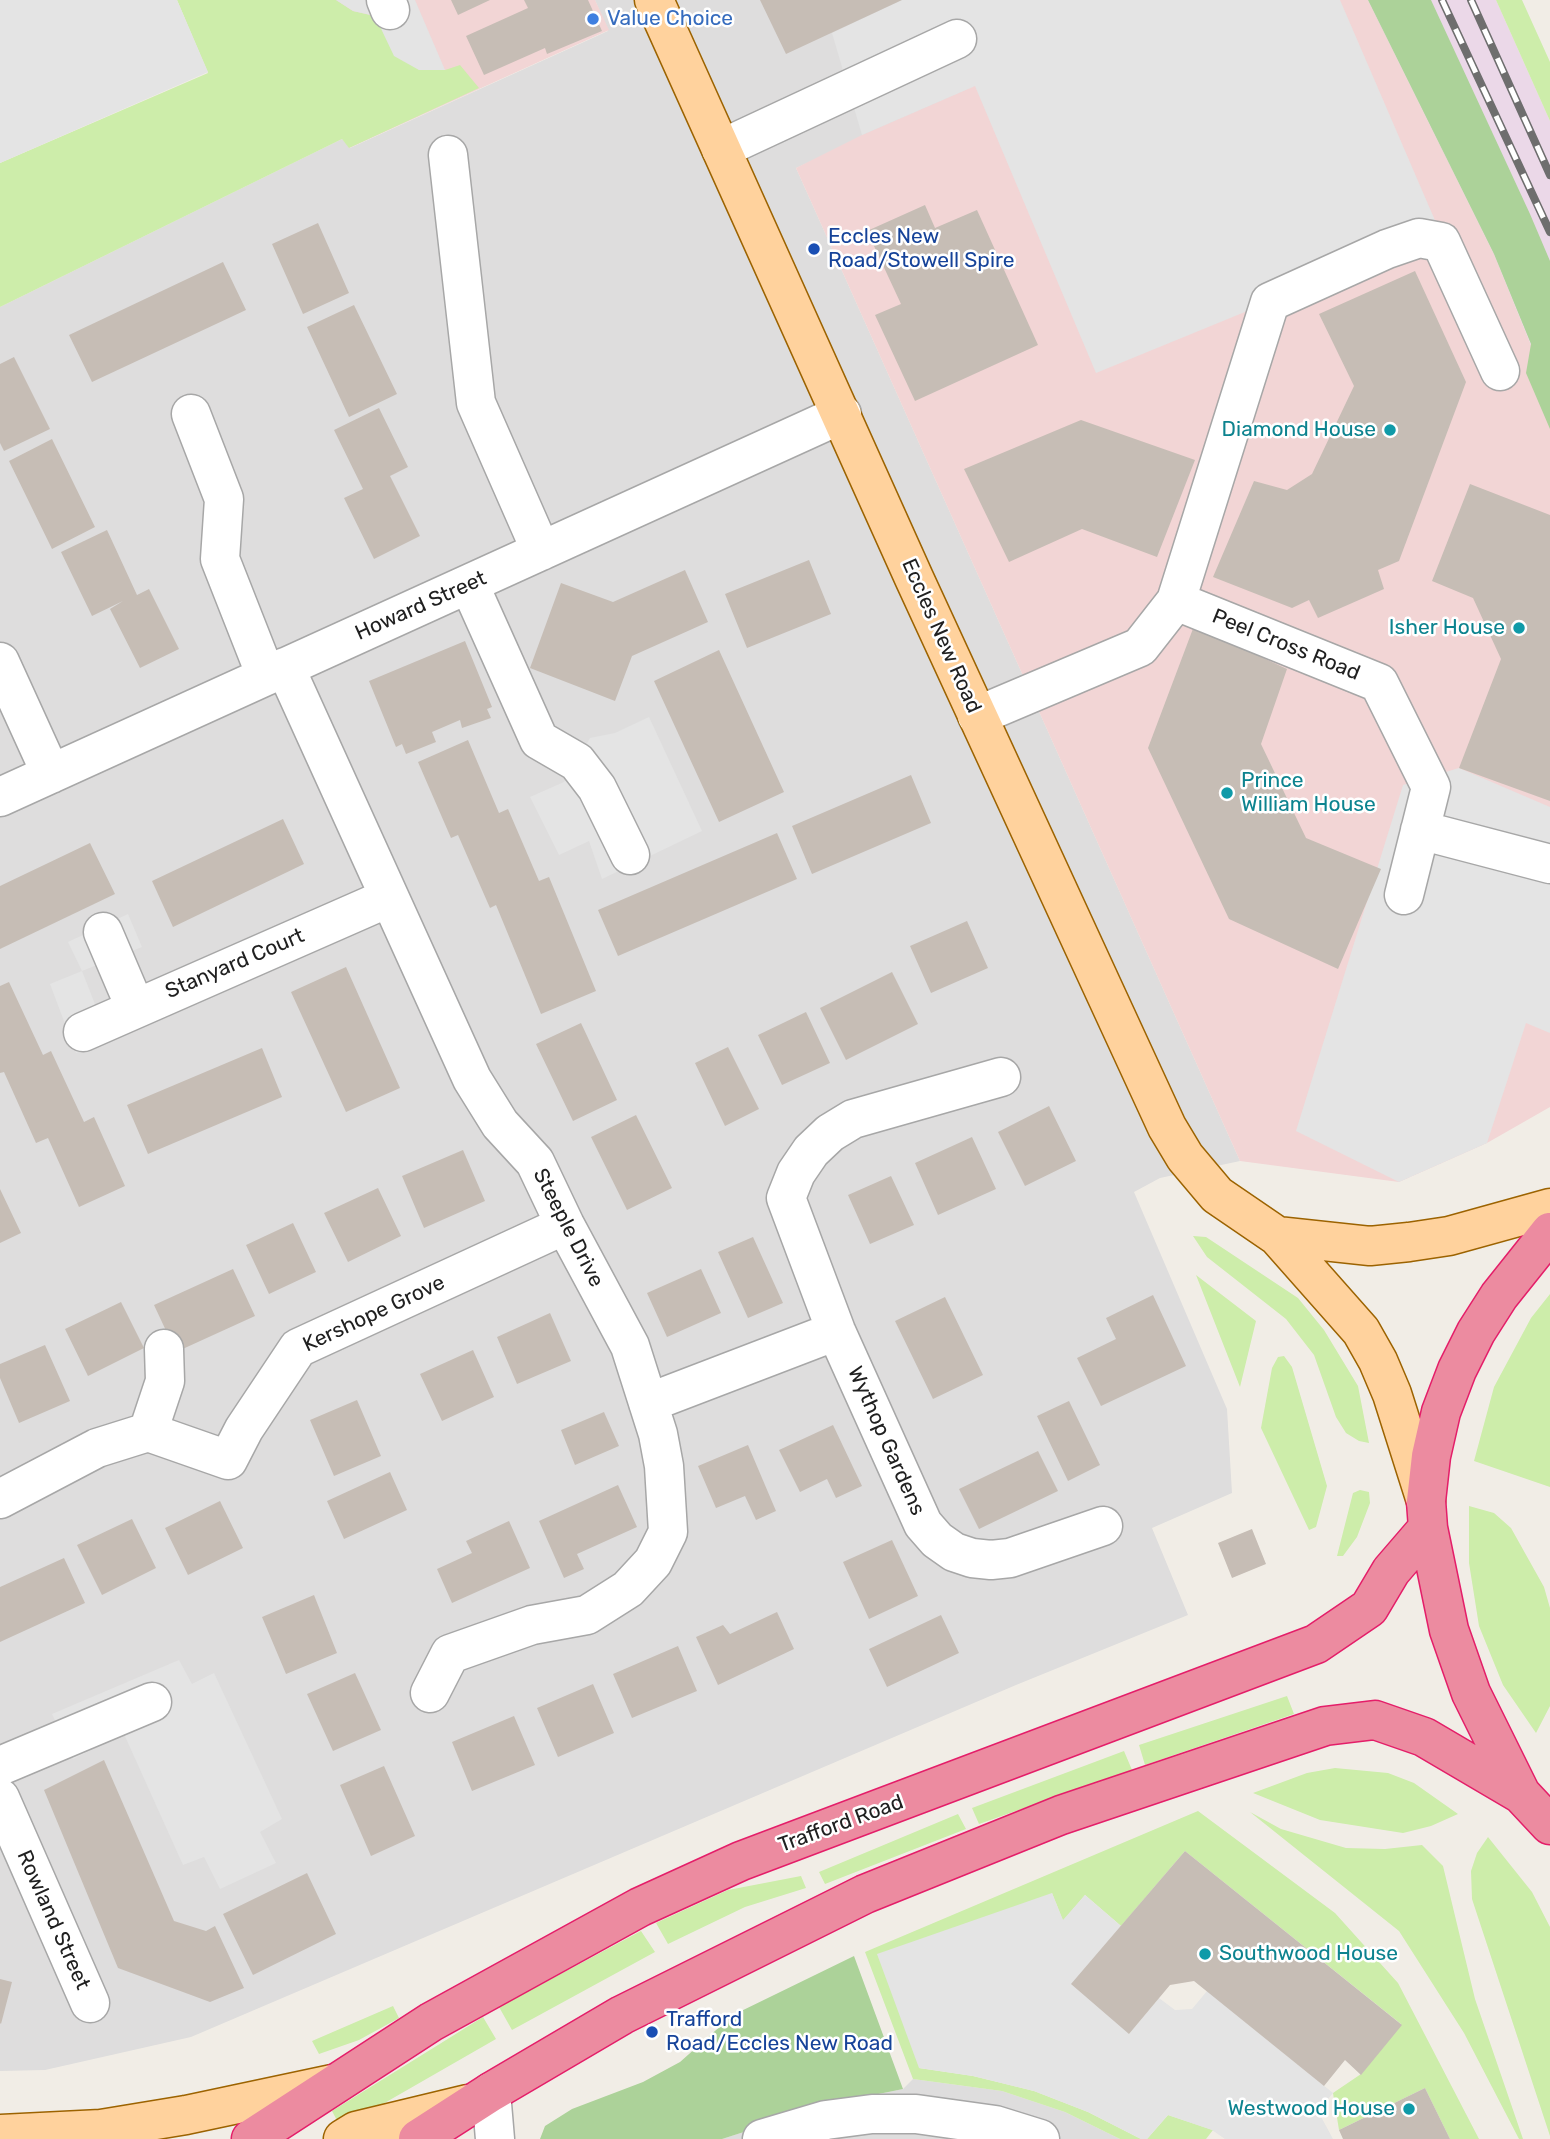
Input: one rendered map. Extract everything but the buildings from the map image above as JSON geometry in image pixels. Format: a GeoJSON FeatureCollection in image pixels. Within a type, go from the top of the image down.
{"type":"FeatureCollection","features":[{"type":"Feature","properties":{"kind":"highway"},"geometry":{"type":"LineString","coordinates":[[1540,1818],[1471,1693],[1449,1630],[1427,1515],[1433,1445],[1457,1370],[1493,1305],[1550,1232]]}},
{"type":"Feature","properties":{"kind":"highway","name":"Trafford Road"},"geometry":{"type":"LineString","coordinates":[[251,2139],[332,2084],[531,1964],[640,1907],[729,1866],[1316,1644],[1369,1608],[1427,1515]]}},
{"type":"Feature","properties":{"kind":"highway"},"geometry":{"type":"LineString","coordinates":[[418,2139],[482,2097],[622,2015],[887,1884],[1061,1815],[1325,1726],[1375,1720],[1424,1737],[1540,1818]]}},
{"type":"Feature","properties":{"kind":"main road","name":"Eccles New Road"},"geometry":{"type":"LineString","coordinates":[[654,0],[977,716],[1167,1128],[1185,1157],[1217,1195],[1277,1236],[1342,1305],[1378,1361],[1427,1515]]}},
{"type":"Feature","properties":{"kind":"main road","name":"Eccles New Road"},"geometry":{"type":"LineString","coordinates":[[1277,1236],[1370,1246],[1449,1236],[1550,1209]]}},
{"type":"Feature","properties":{"kind":"main road"},"geometry":{"type":"LineString","coordinates":[[0,2134],[101,2129],[186,2115],[332,2084]]}},
{"type":"Feature","properties":{"kind":"main road"},"geometry":{"type":"LineString","coordinates":[[343,2139],[356,2131],[482,2097]]}},
{"type":"Feature","properties":{"kind":"street"},"geometry":{"type":"LineString","coordinates":[[721,149],[957,39]]}},
{"type":"Feature","properties":{"kind":"street"},"geometry":{"type":"LineString","coordinates":[[448,155],[476,403],[541,551]]}},
{"type":"Feature","properties":{"kind":"street"},"geometry":{"type":"LineString","coordinates":[[977,716],[1140,647],[1176,601],[1270,302],[1387,249],[1419,238],[1441,242],[1500,372]]}},
{"type":"Feature","properties":{"kind":"street","name":"Steeple Drive"},"geometry":{"type":"LineString","coordinates":[[191,414],[224,499],[220,559],[388,898],[472,1079],[500,1124],[535,1162],[565,1226],[630,1346],[658,1434],[668,1499],[668,1532],[653,1562],[628,1589],[600,1609],[573,1619],[522,1628],[450,1654],[430,1693]]}},
{"type":"Feature","properties":{"kind":"street","name":"Howard Street"},"geometry":{"type":"LineString","coordinates":[[0,797],[842,414]]}},
{"type":"Feature","properties":{"kind":"street"},"geometry":{"type":"LineString","coordinates":[[469,584],[539,740],[577,762],[597,788],[630,855]]}},
{"type":"Feature","properties":{"kind":"street","name":"Peel Cross Road"},"geometry":{"type":"LineString","coordinates":[[1176,601],[1379,683],[1431,787],[1404,895]]}},
{"type":"Feature","properties":{"kind":"street"},"geometry":{"type":"LineString","coordinates":[[0,662],[51,774]]}},
{"type":"Feature","properties":{"kind":"street"},"geometry":{"type":"LineString","coordinates":[[1420,830],[1550,864]]}},
{"type":"Feature","properties":{"kind":"street","name":"Stanyard Court"},"geometry":{"type":"LineString","coordinates":[[83,1032],[388,898]]}},
{"type":"Feature","properties":{"kind":"street"},"geometry":{"type":"LineString","coordinates":[[103,932],[135,1007]]}},
{"type":"Feature","properties":{"kind":"street","name":"Wythop Gardens"},"geometry":{"type":"LineString","coordinates":[[1001,1077],[853,1119],[830,1133],[811,1151],[796,1173],[786,1198],[836,1331],[923,1524],[945,1546],[972,1558],[991,1560],[1010,1558],[1103,1526]]}},
{"type":"Feature","properties":{"kind":"street","name":"Kershope Grove"},"geometry":{"type":"LineString","coordinates":[[148,1432],[228,1460],[244,1429],[298,1348],[565,1226]]}},
{"type":"Feature","properties":{"kind":"street"},"geometry":{"type":"LineString","coordinates":[[648,1403],[836,1331]]}},
{"type":"Feature","properties":{"kind":"street"},"geometry":{"type":"LineString","coordinates":[[0,1499],[97,1448],[148,1432],[165,1381],[164,1349]]}},
{"type":"Feature","properties":{"kind":"street"},"geometry":{"type":"LineString","coordinates":[[0,1766],[152,1702]]}},
{"type":"Feature","properties":{"kind":"street","name":"Rowland Street"},"geometry":{"type":"LineString","coordinates":[[0,1797],[90,2003]]}},
{"type":"Feature","properties":{"kind":"street"},"geometry":{"type":"LineString","coordinates":[[482,2097],[495,2139]]}},
{"type":"Feature","properties":{"kind":"street"},"geometry":{"type":"LineString","coordinates":[[762,2139],[826,2120],[894,2114],[973,2120],[1040,2139]]}},
{"type":"Feature","properties":{"kind":"shaded area"},"geometry":{"type":"Polygon","coordinates":[[[0,0],[177,0],[208,72],[0,163],[0,0]]]}},
{"type":"Feature","properties":{"kind":"shaded area"},"geometry":{"type":"Polygon","coordinates":[[[277,0],[595,0],[609,30],[349,148],[277,0]]]}},
{"type":"Feature","properties":{"kind":"shaded area"},"geometry":{"type":"Polygon","coordinates":[[[336,0],[415,0],[445,70],[419,70],[394,56],[375,16],[353,11],[336,0]]]}},
{"type":"Feature","properties":{"kind":"shaded area"},"geometry":{"type":"Polygon","coordinates":[[[595,0],[1171,0],[796,168],[1240,1161],[1160,1178],[1134,1192],[1227,1409],[1232,1493],[1152,1528],[1188,1615],[1016,1685],[191,2037],[45,2070],[0,2071],[0,307],[342,139],[350,148],[608,31],[595,0]]]}},
{"type":"Feature","properties":{"kind":"shaded area"},"geometry":{"type":"Polygon","coordinates":[[[902,0],[1340,0],[1440,232],[1096,373],[975,86],[862,135],[832,33],[902,0]]]}},
{"type":"Feature","properties":{"kind":"shaded area"},"geometry":{"type":"Polygon","coordinates":[[[1171,0],[1368,0],[1494,254],[1531,345],[1550,371],[1550,1107],[1487,1143],[1399,1182],[1240,1161],[796,168],[862,135],[1171,0]]]}},
{"type":"Feature","properties":{"kind":"shaded area"},"geometry":{"type":"Polygon","coordinates":[[[1368,0],[1496,0],[1550,121],[1550,371],[1531,345],[1494,254],[1368,0]]]}},
{"type":"Feature","properties":{"kind":"shaded area"},"geometry":{"type":"Polygon","coordinates":[[[649,717],[702,831],[602,879],[589,841],[559,855],[530,797],[564,782],[590,738],[615,733],[649,717]]]}},
{"type":"Feature","properties":{"kind":"shaded area"},"geometry":{"type":"Polygon","coordinates":[[[1459,768],[1550,807],[1550,1033],[1526,1023],[1487,1143],[1399,1182],[1296,1131],[1403,785],[1459,768]]]}},
{"type":"Feature","properties":{"kind":"shaded area"},"geometry":{"type":"Polygon","coordinates":[[[128,914],[142,947],[82,971],[68,942],[128,914]]]}},
{"type":"Feature","properties":{"kind":"shaded area"},"geometry":{"type":"Polygon","coordinates":[[[82,971],[109,1040],[76,1053],[50,984],[82,971]]]}},
{"type":"Feature","properties":{"kind":"shaded area"},"geometry":{"type":"Polygon","coordinates":[[[179,1660],[192,1684],[214,1673],[282,1819],[260,1832],[276,1863],[220,1889],[204,1857],[183,1865],[124,1734],[73,1759],[52,1714],[179,1660]]]}},
{"type":"Feature","properties":{"kind":"shaded area"},"geometry":{"type":"Polygon","coordinates":[[[1052,1893],[1063,1920],[1085,1895],[1121,1926],[1129,2034],[1159,1998],[1175,2010],[1192,2009],[1207,1991],[1333,2093],[1318,2111],[1333,2139],[1225,2139],[1212,2130],[1168,2115],[1147,2139],[1141,2139],[1088,2112],[1034,2091],[973,2076],[919,2068],[877,1954],[1052,1893]]]}},
{"type":"Feature","properties":{"kind":"shaded area"},"geometry":{"type":"Polygon","coordinates":[[[913,2079],[1002,2091],[1065,2112],[1120,2139],[722,2139],[834,2103],[903,2089],[913,2079]]]}},
{"type":"Feature","properties":{"kind":"green space"},"geometry":{"type":"Polygon","coordinates":[[[177,0],[336,0],[353,11],[375,16],[419,70],[445,70],[460,65],[479,88],[349,148],[342,139],[0,307],[0,163],[208,73],[177,0]]]}},
{"type":"Feature","properties":{"kind":"green space"},"geometry":{"type":"Polygon","coordinates":[[[1368,0],[1431,0],[1550,261],[1550,429],[1526,373],[1531,344],[1494,254],[1368,0]]]}},
{"type":"Feature","properties":{"kind":"green space"},"geometry":{"type":"Polygon","coordinates":[[[1496,0],[1522,0],[1550,62],[1550,121],[1496,0]]]}},
{"type":"Feature","properties":{"kind":"green space"},"geometry":{"type":"Polygon","coordinates":[[[1193,1236],[1206,1237],[1298,1298],[1324,1330],[1358,1386],[1369,1443],[1359,1441],[1346,1433],[1336,1417],[1314,1355],[1286,1319],[1207,1257],[1193,1236]]]}},
{"type":"Feature","properties":{"kind":"green space"},"geometry":{"type":"Polygon","coordinates":[[[1196,1275],[1256,1321],[1240,1387],[1196,1275]]]}},
{"type":"Feature","properties":{"kind":"green space"},"geometry":{"type":"Polygon","coordinates":[[[1550,1294],[1550,1487],[1474,1461],[1494,1387],[1531,1318],[1550,1294]]]}},
{"type":"Feature","properties":{"kind":"green space"},"geometry":{"type":"Polygon","coordinates":[[[1284,1356],[1292,1367],[1327,1486],[1316,1527],[1309,1530],[1261,1428],[1272,1368],[1278,1357],[1284,1356]]]}},
{"type":"Feature","properties":{"kind":"green space"},"geometry":{"type":"Polygon","coordinates":[[[1360,1490],[1369,1492],[1370,1503],[1357,1537],[1343,1556],[1337,1556],[1353,1493],[1360,1490]]]}},
{"type":"Feature","properties":{"kind":"green space"},"geometry":{"type":"Polygon","coordinates":[[[1469,1506],[1494,1513],[1511,1528],[1544,1587],[1550,1608],[1550,1706],[1536,1733],[1503,1685],[1479,1626],[1469,1563],[1469,1506]]]}},
{"type":"Feature","properties":{"kind":"green space"},"geometry":{"type":"Polygon","coordinates":[[[1287,1696],[1294,1714],[1145,1765],[1139,1745],[1287,1696]]]}},
{"type":"Feature","properties":{"kind":"green space"},"geometry":{"type":"Polygon","coordinates":[[[1124,1751],[1132,1770],[979,1824],[972,1808],[1124,1751]]]}},
{"type":"Feature","properties":{"kind":"green space"},"geometry":{"type":"Polygon","coordinates":[[[1335,1768],[1388,1773],[1414,1783],[1458,1814],[1431,1826],[1403,1833],[1320,1820],[1253,1793],[1307,1773],[1335,1768]]]}},
{"type":"Feature","properties":{"kind":"green space"},"geometry":{"type":"Polygon","coordinates":[[[1198,1811],[1335,1913],[1398,1983],[1479,2139],[1450,2139],[1425,2088],[1339,2130],[1333,2093],[1361,2074],[1401,2024],[1185,1851],[1121,1926],[1085,1895],[1063,1921],[1052,1893],[919,2068],[973,2076],[1034,2091],[1088,2112],[1141,2139],[1120,2139],[1065,2112],[1002,2091],[913,2079],[865,1952],[1198,1811]]]}},
{"type":"Feature","properties":{"kind":"green space"},"geometry":{"type":"Polygon","coordinates":[[[1250,1812],[1281,1829],[1346,1848],[1385,1849],[1422,1845],[1443,1866],[1475,1999],[1523,2139],[1519,2139],[1464,2033],[1399,1931],[1250,1812]]]}},
{"type":"Feature","properties":{"kind":"green space"},"geometry":{"type":"Polygon","coordinates":[[[958,1814],[966,1829],[825,1884],[819,1872],[958,1814]]]}},
{"type":"Feature","properties":{"kind":"green space"},"geometry":{"type":"Polygon","coordinates":[[[1488,1837],[1532,1892],[1550,1927],[1550,2136],[1472,1899],[1471,1871],[1477,1853],[1488,1837]]]}},
{"type":"Feature","properties":{"kind":"green space"},"geometry":{"type":"Polygon","coordinates":[[[801,1876],[806,1888],[745,1907],[668,1944],[656,1923],[728,1890],[801,1876]]]}},
{"type":"Feature","properties":{"kind":"green space"},"geometry":{"type":"Polygon","coordinates":[[[641,1931],[655,1952],[512,2030],[499,2007],[641,1931]]]}},
{"type":"Feature","properties":{"kind":"green space"},"geometry":{"type":"Polygon","coordinates":[[[854,1956],[903,2089],[834,2103],[722,2139],[540,2139],[545,2126],[572,2109],[643,2082],[680,2062],[733,2015],[854,1956]]]}},
{"type":"Feature","properties":{"kind":"green space"},"geometry":{"type":"Polygon","coordinates":[[[393,2006],[399,2018],[359,2040],[319,2054],[312,2041],[393,2006]]]}},
{"type":"Feature","properties":{"kind":"green space"},"geometry":{"type":"Polygon","coordinates":[[[483,2017],[496,2039],[341,2128],[332,2111],[483,2017]]]}},
{"type":"Feature","properties":{"kind":"green space"},"geometry":{"type":"Polygon","coordinates":[[[1168,2115],[1213,2130],[1206,2139],[1147,2139],[1168,2115]]]}},
{"type":"Feature","properties":{"kind":"railway"},"geometry":{"type":"LineString","coordinates":[[1442,0],[1550,232]]}},
{"type":"Feature","properties":{"kind":"railway"},"geometry":{"type":"LineString","coordinates":[[1471,0],[1550,175]]}},
{"type":"Feature","properties":{"kind":"place","name":"Value Choice"},"geometry":{"type":"Point","coordinates":[593,19]}},
{"type":"Feature","properties":{"kind":"place","name":"Eccles New Road/Stowell Spire"},"geometry":{"type":"Point","coordinates":[814,249]}},
{"type":"Feature","properties":{"kind":"place","name":"Diamond House"},"geometry":{"type":"Point","coordinates":[1390,430]}},
{"type":"Feature","properties":{"kind":"place","name":"Isher House"},"geometry":{"type":"Point","coordinates":[1519,628]}},
{"type":"Feature","properties":{"kind":"place","name":"Prince William House"},"geometry":{"type":"Point","coordinates":[1227,793]}},
{"type":"Feature","properties":{"kind":"place","name":"Southwood House"},"geometry":{"type":"Point","coordinates":[1205,1954]}},
{"type":"Feature","properties":{"kind":"place","name":"Trafford Road/Eccles New Road"},"geometry":{"type":"Point","coordinates":[652,2032]}},
{"type":"Feature","properties":{"kind":"place","name":"Westwood House"},"geometry":{"type":"Point","coordinates":[1409,2109]}}]}
